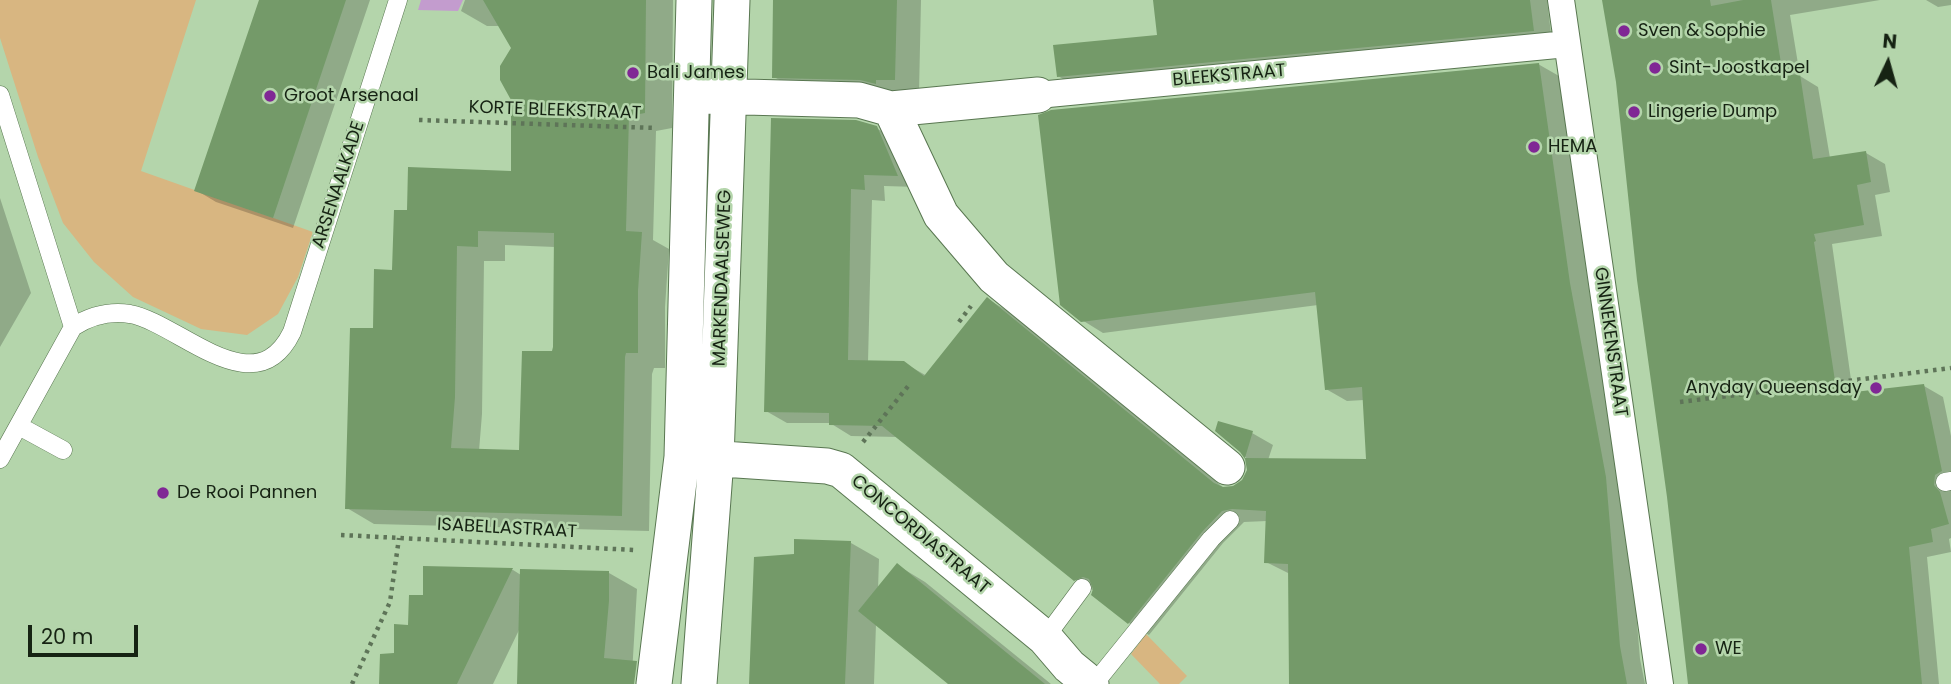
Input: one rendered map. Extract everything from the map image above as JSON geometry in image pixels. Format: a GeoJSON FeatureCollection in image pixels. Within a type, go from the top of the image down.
{"type":"FeatureCollection","features":[{"type":"Feature","properties":{"kind":"street","name":"MARKENDAALSEWEG"},"geometry":{"type":"LineString","coordinates":[[654,684],[682,457],[694,0]]}},
{"type":"Feature","properties":{"kind":"street","name":"MARKENDAALSEWEG"},"geometry":{"type":"LineString","coordinates":[[699,684],[716,459],[732,0]]}},
{"type":"Feature","properties":{"kind":"street","name":"GINNEKENSTRAAT"},"geometry":{"type":"LineString","coordinates":[[1561,0],[1660,684]]}},
{"type":"Feature","properties":{"kind":"street","name":"BLEEKSTRAAT"},"geometry":{"type":"LineString","coordinates":[[729,97],[859,100],[891,108],[1567,44]]}},
{"type":"Feature","properties":{"kind":"street"},"geometry":{"type":"LineString","coordinates":[[691,113],[729,97]]}},
{"type":"Feature","properties":{"kind":"street"},"geometry":{"type":"LineString","coordinates":[[891,108],[941,215],[994,277],[1227,467]]}},
{"type":"Feature","properties":{"kind":"street"},"geometry":{"type":"LineString","coordinates":[[682,457],[716,459]]}},
{"type":"Feature","properties":{"kind":"street","name":"CONCORDIASTRAAT"},"geometry":{"type":"LineString","coordinates":[[716,459],[827,466],[841,470],[1045,638],[1069,666],[1093,684]]}},
{"type":"Feature","properties":{"kind":"lane","name":"ARSENAALKADE"},"geometry":{"type":"LineString","coordinates":[[73,327],[99,316],[128,314],[220,357],[242,363],[264,359],[281,350],[292,332],[398,0]]}},
{"type":"Feature","properties":{"kind":"lane"},"geometry":{"type":"LineString","coordinates":[[0,95],[73,327],[0,460]]}},
{"type":"Feature","properties":{"kind":"lane"},"geometry":{"type":"LineString","coordinates":[[19,426],[63,450]]}},
{"type":"Feature","properties":{"kind":"lane"},"geometry":{"type":"LineString","coordinates":[[1093,684],[1211,539],[1230,520]]}},
{"type":"Feature","properties":{"kind":"lane"},"geometry":{"type":"LineString","coordinates":[[1045,638],[1082,588]]}},
{"type":"Feature","properties":{"kind":"path","name":"KORTE BLEEKSTRAAT"},"geometry":{"type":"LineString","coordinates":[[419,120],[691,113]]}},
{"type":"Feature","properties":{"kind":"path"},"geometry":{"type":"LineString","coordinates":[[1680,402],[1951,368]]}},
{"type":"Feature","properties":{"kind":"path"},"geometry":{"type":"LineString","coordinates":[[841,470],[909,384]]}},
{"type":"Feature","properties":{"kind":"path","name":"ISABELLASTRAAT"},"geometry":{"type":"LineString","coordinates":[[341,535],[670,552]]}},
{"type":"Feature","properties":{"kind":"path"},"geometry":{"type":"LineString","coordinates":[[352,684],[390,602],[399,538]]}},
{"type":"Feature","properties":{"kind":"shaded area"},"geometry":{"type":"Polygon","coordinates":[[[0,0],[196,0],[141,171],[313,232],[298,277],[278,314],[247,335],[201,329],[133,297],[94,262],[63,223],[38,157],[0,38],[0,0]]]}},
{"type":"Feature","properties":{"kind":"shaded area"},"geometry":{"type":"Polygon","coordinates":[[[421,0],[463,0],[458,11],[418,10],[421,0]]]}},
{"type":"Feature","properties":{"kind":"shaded area"},"geometry":{"type":"Polygon","coordinates":[[[1146,634],[1187,676],[1179,684],[1160,684],[1131,654],[1146,634]]]}},
{"type":"Feature","properties":{"kind":"building","name":"Groot Arsenaal"},"geometry":{"type":"Polygon","coordinates":[[[259,0],[346,0],[273,218],[194,191],[259,0]]]}},
{"type":"Feature","properties":{"kind":"building"},"geometry":{"type":"Polygon","coordinates":[[[483,0],[646,0],[645,113],[629,116],[626,231],[642,232],[638,353],[626,353],[625,357],[622,516],[345,509],[350,328],[373,328],[374,269],[392,270],[394,210],[407,210],[408,167],[511,171],[511,100],[500,80],[500,66],[511,48],[483,0]],[[478,231],[478,247],[457,246],[455,397],[451,448],[519,450],[522,351],[552,351],[553,347],[554,233],[478,231]]]}},
{"type":"Feature","properties":{"kind":"building"},"geometry":{"type":"Polygon","coordinates":[[[773,0],[897,0],[895,80],[876,80],[876,84],[860,80],[772,78],[773,0]]]}},
{"type":"Feature","properties":{"kind":"building"},"geometry":{"type":"Polygon","coordinates":[[[1153,0],[1530,0],[1534,31],[1057,77],[1053,45],[1157,35],[1153,0]]]}},
{"type":"Feature","properties":{"kind":"building"},"geometry":{"type":"Polygon","coordinates":[[[1602,0],[1710,0],[1711,6],[1743,0],[1771,0],[1783,76],[1800,74],[1813,159],[1866,151],[1871,182],[1857,185],[1864,225],[1814,234],[1814,242],[1837,394],[1924,384],[1942,471],[1935,475],[1934,485],[1940,492],[1949,524],[1931,529],[1933,542],[1909,547],[1922,684],[1688,684],[1667,497],[1637,280],[1616,82],[1602,0]]]}},
{"type":"Feature","properties":{"kind":"building"},"geometry":{"type":"Polygon","coordinates":[[[1539,63],[1570,283],[1606,477],[1620,646],[1627,684],[1289,684],[1288,564],[1264,563],[1266,511],[1222,511],[1128,624],[1091,595],[1093,589],[1089,579],[1083,577],[1074,581],[882,426],[829,425],[829,413],[764,412],[771,118],[856,120],[877,126],[898,176],[864,175],[865,190],[851,189],[848,360],[904,361],[924,376],[987,297],[1214,483],[1223,487],[1233,486],[1242,480],[1247,470],[1245,459],[1240,452],[1215,431],[1218,421],[1253,431],[1245,458],[1366,459],[1362,387],[1325,390],[1315,292],[1081,322],[1060,305],[1038,115],[1051,110],[1539,63]]]}},
{"type":"Feature","properties":{"kind":"building"},"geometry":{"type":"Polygon","coordinates":[[[794,539],[851,541],[845,684],[749,684],[754,557],[794,554],[794,539]]]}},
{"type":"Feature","properties":{"kind":"building"},"geometry":{"type":"Polygon","coordinates":[[[897,563],[1045,684],[948,684],[858,611],[897,563]]]}},
{"type":"Feature","properties":{"kind":"building"},"geometry":{"type":"Polygon","coordinates":[[[423,566],[513,568],[457,684],[379,684],[380,654],[394,653],[394,624],[408,625],[409,595],[423,595],[423,566]]]}},
{"type":"Feature","properties":{"kind":"building"},"geometry":{"type":"Polygon","coordinates":[[[520,569],[609,571],[604,658],[637,661],[634,684],[517,684],[520,569]]]}},
{"type":"Feature","properties":{"kind":"place","name":"Sven & Sophie"},"geometry":{"type":"Point","coordinates":[1624,31]}},
{"type":"Feature","properties":{"kind":"place","name":"Sint-Joostkapel"},"geometry":{"type":"Point","coordinates":[1655,68]}},
{"type":"Feature","properties":{"kind":"place","name":"Bali James"},"geometry":{"type":"Point","coordinates":[633,73]}},
{"type":"Feature","properties":{"kind":"place","name":"Groot Arsenaal"},"geometry":{"type":"Point","coordinates":[270,96]}},
{"type":"Feature","properties":{"kind":"place","name":"Lingerie Dump"},"geometry":{"type":"Point","coordinates":[1634,112]}},
{"type":"Feature","properties":{"kind":"place","name":"HEMA"},"geometry":{"type":"Point","coordinates":[1534,147]}},
{"type":"Feature","properties":{"kind":"place","name":"Anyday Queensday"},"geometry":{"type":"Point","coordinates":[1876,388]}},
{"type":"Feature","properties":{"kind":"place","name":"De Rooi Pannen"},"geometry":{"type":"Point","coordinates":[163,493]}},
{"type":"Feature","properties":{"kind":"place","name":"WE"},"geometry":{"type":"Point","coordinates":[1701,649]}}]}
